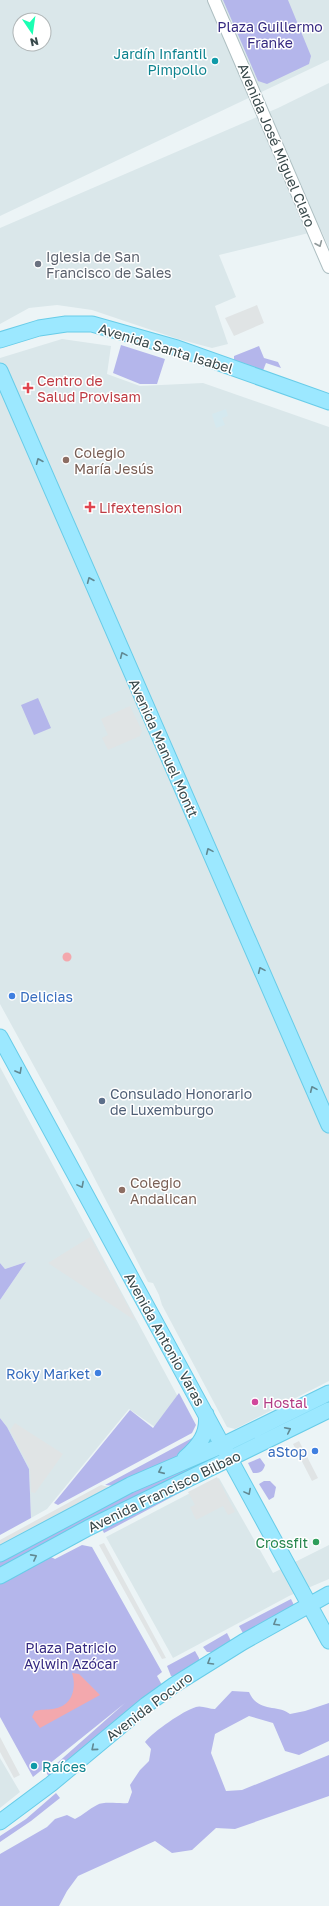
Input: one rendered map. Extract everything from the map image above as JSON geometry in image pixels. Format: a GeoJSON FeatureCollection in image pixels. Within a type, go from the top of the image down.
{"type":"FeatureCollection","features":[{"type":"Feature","properties":{"kind":"main road","name":"Avenida Santa Isabel"},"geometry":{"type":"LineString","coordinates":[[0,340],[39,328],[66,324],[92,324],[177,348],[329,402]]}},
{"type":"Feature","properties":{"kind":"main road","name":"Avenida Manuel Montt"},"geometry":{"type":"LineString","coordinates":[[0,371],[329,1125]]}},
{"type":"Feature","properties":{"kind":"main road","name":"Avenida Antonio Varas"},"geometry":{"type":"LineString","coordinates":[[0,1037],[329,1641]]}},
{"type":"Feature","properties":{"kind":"main road","name":"Avenida Francisco Bilbao"},"geometry":{"type":"LineString","coordinates":[[0,1576],[329,1393]]}},
{"type":"Feature","properties":{"kind":"main road","name":"Avenida Francisco Bilbao"},"geometry":{"type":"LineString","coordinates":[[0,1554],[130,1485],[181,1462],[226,1451],[329,1410]]}},
{"type":"Feature","properties":{"kind":"main road"},"geometry":{"type":"LineString","coordinates":[[181,1462],[194,1450],[203,1437],[206,1427],[206,1413]]}},
{"type":"Feature","properties":{"kind":"main road","name":"Avenida Pocuro"},"geometry":{"type":"LineString","coordinates":[[0,1822],[49,1785],[146,1705],[174,1685],[309,1604],[329,1594]]}},
{"type":"Feature","properties":{"kind":"street","name":"Avenida José Miguel Claro"},"geometry":{"type":"LineString","coordinates":[[214,0],[329,267]]}},
{"type":"Feature","properties":{"kind":"shaded area"},"geometry":{"type":"Polygon","coordinates":[[[0,0],[329,0],[329,60],[0,216],[0,0]]]}},
{"type":"Feature","properties":{"kind":"shaded area"},"geometry":{"type":"Polygon","coordinates":[[[329,83],[329,248],[321,230],[219,255],[236,297],[215,306],[228,344],[212,348],[178,339],[92,310],[57,305],[29,308],[0,324],[0,228],[278,108],[329,83]]]}},
{"type":"Feature","properties":{"kind":"shaded area"},"geometry":{"type":"Polygon","coordinates":[[[257,305],[264,323],[234,336],[225,318],[257,305]]]}},
{"type":"Feature","properties":{"kind":"shaded area"},"geometry":{"type":"Polygon","coordinates":[[[62,339],[111,346],[107,374],[140,386],[203,383],[329,427],[329,1381],[235,1429],[227,1427],[162,1305],[153,1283],[148,1282],[81,1152],[0,1004],[0,358],[62,339]]]}},
{"type":"Feature","properties":{"kind":"shaded area"},"geometry":{"type":"Polygon","coordinates":[[[226,409],[228,416],[222,418],[225,425],[216,428],[212,414],[226,409]]]}},
{"type":"Feature","properties":{"kind":"shaded area"},"geometry":{"type":"Polygon","coordinates":[[[130,706],[142,731],[140,736],[108,750],[102,738],[108,735],[101,719],[130,706]]]}},
{"type":"Feature","properties":{"kind":"shaded area"},"geometry":{"type":"Polygon","coordinates":[[[67,952],[72,957],[67,962],[62,957],[67,952]]]}},
{"type":"Feature","properties":{"kind":"shaded area"},"geometry":{"type":"Polygon","coordinates":[[[0,1067],[184,1408],[162,1432],[129,1409],[47,1509],[31,1518],[29,1469],[7,1427],[0,1418],[0,1300],[26,1262],[5,1269],[0,1263],[0,1067]]]}},
{"type":"Feature","properties":{"kind":"shaded area"},"geometry":{"type":"Polygon","coordinates":[[[90,1237],[136,1321],[48,1263],[90,1237]]]}},
{"type":"Feature","properties":{"kind":"shaded area"},"geometry":{"type":"Polygon","coordinates":[[[15,1423],[63,1454],[35,1493],[31,1492],[30,1468],[10,1430],[15,1423]]]}},
{"type":"Feature","properties":{"kind":"shaded area"},"geometry":{"type":"Polygon","coordinates":[[[299,1441],[318,1478],[312,1481],[293,1444],[299,1441]]]}},
{"type":"Feature","properties":{"kind":"shaded area"},"geometry":{"type":"Polygon","coordinates":[[[217,1477],[235,1512],[228,1515],[223,1506],[196,1520],[190,1507],[195,1505],[188,1492],[217,1477]]]}},
{"type":"Feature","properties":{"kind":"shaded area"},"geometry":{"type":"Polygon","coordinates":[[[219,1478],[273,1573],[329,1545],[329,1579],[289,1596],[173,1658],[106,1537],[219,1478]]]}},
{"type":"Feature","properties":{"kind":"shaded area"},"geometry":{"type":"Polygon","coordinates":[[[101,1485],[113,1488],[0,1548],[0,1540],[101,1485]]]}},
{"type":"Feature","properties":{"kind":"shaded area"},"geometry":{"type":"Polygon","coordinates":[[[104,1543],[166,1658],[162,1659],[99,1545],[104,1543]]]}},
{"type":"Feature","properties":{"kind":"shaded area"},"geometry":{"type":"Polygon","coordinates":[[[72,1673],[79,1674],[100,1695],[40,1728],[32,1717],[35,1711],[53,1709],[69,1701],[72,1696],[74,1685],[72,1673]]]}},
{"type":"Feature","properties":{"kind":"shaded area"},"geometry":{"type":"Polygon","coordinates":[[[0,1737],[20,1775],[14,1778],[0,1752],[0,1737]]]}},
{"type":"Feature","properties":{"kind":"shaded area"},"geometry":{"type":"Polygon","coordinates":[[[0,1758],[20,1792],[0,1808],[0,1758]]]}},
{"type":"Feature","properties":{"kind":"green space","name":"Plaza Guillermo Franke"},"geometry":{"type":"Polygon","coordinates":[[[223,0],[288,0],[311,56],[309,64],[267,84],[258,81],[223,0]]]}},
{"type":"Feature","properties":{"kind":"green space"},"geometry":{"type":"Polygon","coordinates":[[[121,345],[165,359],[157,384],[140,384],[113,373],[121,345]]]}},
{"type":"Feature","properties":{"kind":"green space"},"geometry":{"type":"Polygon","coordinates":[[[259,346],[264,358],[278,362],[281,368],[266,363],[262,373],[234,362],[234,356],[259,346]]]}},
{"type":"Feature","properties":{"kind":"green space"},"geometry":{"type":"Polygon","coordinates":[[[38,698],[51,728],[34,735],[21,705],[38,698]]]}},
{"type":"Feature","properties":{"kind":"green space"},"geometry":{"type":"Polygon","coordinates":[[[26,1262],[0,1300],[0,1263],[5,1269],[26,1262]]]}},
{"type":"Feature","properties":{"kind":"green space"},"geometry":{"type":"Polygon","coordinates":[[[179,1393],[196,1425],[192,1433],[58,1505],[54,1503],[130,1410],[153,1428],[179,1393]]]}},
{"type":"Feature","properties":{"kind":"green space"},"geometry":{"type":"Polygon","coordinates":[[[0,1418],[7,1427],[29,1469],[31,1518],[0,1535],[0,1418]]]}},
{"type":"Feature","properties":{"kind":"green space"},"geometry":{"type":"Polygon","coordinates":[[[194,1437],[197,1440],[181,1456],[116,1486],[105,1485],[194,1437]]]}},
{"type":"Feature","properties":{"kind":"green space"},"geometry":{"type":"Polygon","coordinates":[[[209,1454],[212,1459],[150,1489],[0,1568],[0,1557],[209,1454]]]}},
{"type":"Feature","properties":{"kind":"green space"},"geometry":{"type":"Polygon","coordinates":[[[260,1458],[265,1465],[261,1472],[253,1473],[248,1463],[260,1458]]]}},
{"type":"Feature","properties":{"kind":"green space"},"geometry":{"type":"Polygon","coordinates":[[[214,1472],[215,1474],[104,1533],[102,1529],[214,1472]]]}},
{"type":"Feature","properties":{"kind":"green space"},"geometry":{"type":"Polygon","coordinates":[[[264,1481],[270,1481],[276,1487],[274,1497],[269,1500],[259,1484],[264,1481]]]}},
{"type":"Feature","properties":{"kind":"green space","name":"Plaza Patricio Aylwin Azócar"},"geometry":{"type":"Polygon","coordinates":[[[82,1545],[92,1547],[162,1672],[157,1676],[162,1685],[116,1720],[49,1776],[47,1772],[125,1703],[33,1777],[0,1717],[0,1584],[51,1557],[55,1559],[82,1545]]]}},
{"type":"Feature","properties":{"kind":"green space"},"geometry":{"type":"Polygon","coordinates":[[[291,1599],[294,1605],[291,1609],[244,1635],[239,1626],[291,1599]]]}},
{"type":"Feature","properties":{"kind":"green space"},"geometry":{"type":"Polygon","coordinates":[[[227,1633],[231,1641],[213,1652],[207,1652],[203,1647],[227,1633]]]}},
{"type":"Feature","properties":{"kind":"green space"},"geometry":{"type":"Polygon","coordinates":[[[195,1651],[199,1661],[174,1677],[171,1676],[167,1666],[195,1651]]]}},
{"type":"Feature","properties":{"kind":"green space"},"geometry":{"type":"Polygon","coordinates":[[[232,1691],[249,1692],[253,1699],[263,1706],[280,1709],[290,1714],[329,1703],[329,1741],[299,1755],[285,1751],[273,1723],[249,1716],[215,1734],[211,1753],[226,1791],[242,1790],[329,1755],[329,1796],[235,1829],[216,1828],[192,1850],[172,1853],[155,1841],[78,1876],[67,1891],[59,1906],[0,1906],[0,1854],[47,1827],[55,1819],[67,1815],[75,1819],[100,1804],[128,1803],[132,1792],[130,1785],[140,1770],[149,1761],[151,1749],[145,1742],[162,1727],[190,1709],[200,1706],[215,1709],[232,1691]]]}},
{"type":"Feature","properties":{"kind":"green space"},"geometry":{"type":"Polygon","coordinates":[[[56,1793],[60,1798],[31,1821],[0,1842],[0,1836],[26,1819],[56,1793]]]}},
{"type":"Feature","properties":{"kind":"place","name":"Jardín Infantil Pimpollo"},"geometry":{"type":"Point","coordinates":[215,61]}},
{"type":"Feature","properties":{"kind":"place","name":"Iglesia de San Francisco de Sales"},"geometry":{"type":"Point","coordinates":[38,264]}},
{"type":"Feature","properties":{"kind":"place","name":"Centro de Salud Provisam"},"geometry":{"type":"Point","coordinates":[28,388]}},
{"type":"Feature","properties":{"kind":"place","name":"Colegio María Jesús"},"geometry":{"type":"Point","coordinates":[66,460]}},
{"type":"Feature","properties":{"kind":"place","name":"Lifextension"},"geometry":{"type":"Point","coordinates":[90,507]}},
{"type":"Feature","properties":{"kind":"place","name":"Delicias"},"geometry":{"type":"Point","coordinates":[12,996]}},
{"type":"Feature","properties":{"kind":"place","name":"Consulado Honorario de Luxemburgo"},"geometry":{"type":"Point","coordinates":[102,1101]}},
{"type":"Feature","properties":{"kind":"place","name":"Colegio Andalican"},"geometry":{"type":"Point","coordinates":[122,1190]}},
{"type":"Feature","properties":{"kind":"place","name":"Roky Market"},"geometry":{"type":"Point","coordinates":[98,1373]}},
{"type":"Feature","properties":{"kind":"place","name":"Hostal"},"geometry":{"type":"Point","coordinates":[255,1402]}},
{"type":"Feature","properties":{"kind":"place","name":"aStop"},"geometry":{"type":"Point","coordinates":[315,1451]}},
{"type":"Feature","properties":{"kind":"place","name":"Crossfit"},"geometry":{"type":"Point","coordinates":[316,1542]}},
{"type":"Feature","properties":{"kind":"place","name":"Raíces"},"geometry":{"type":"Point","coordinates":[34,1766]}}]}
